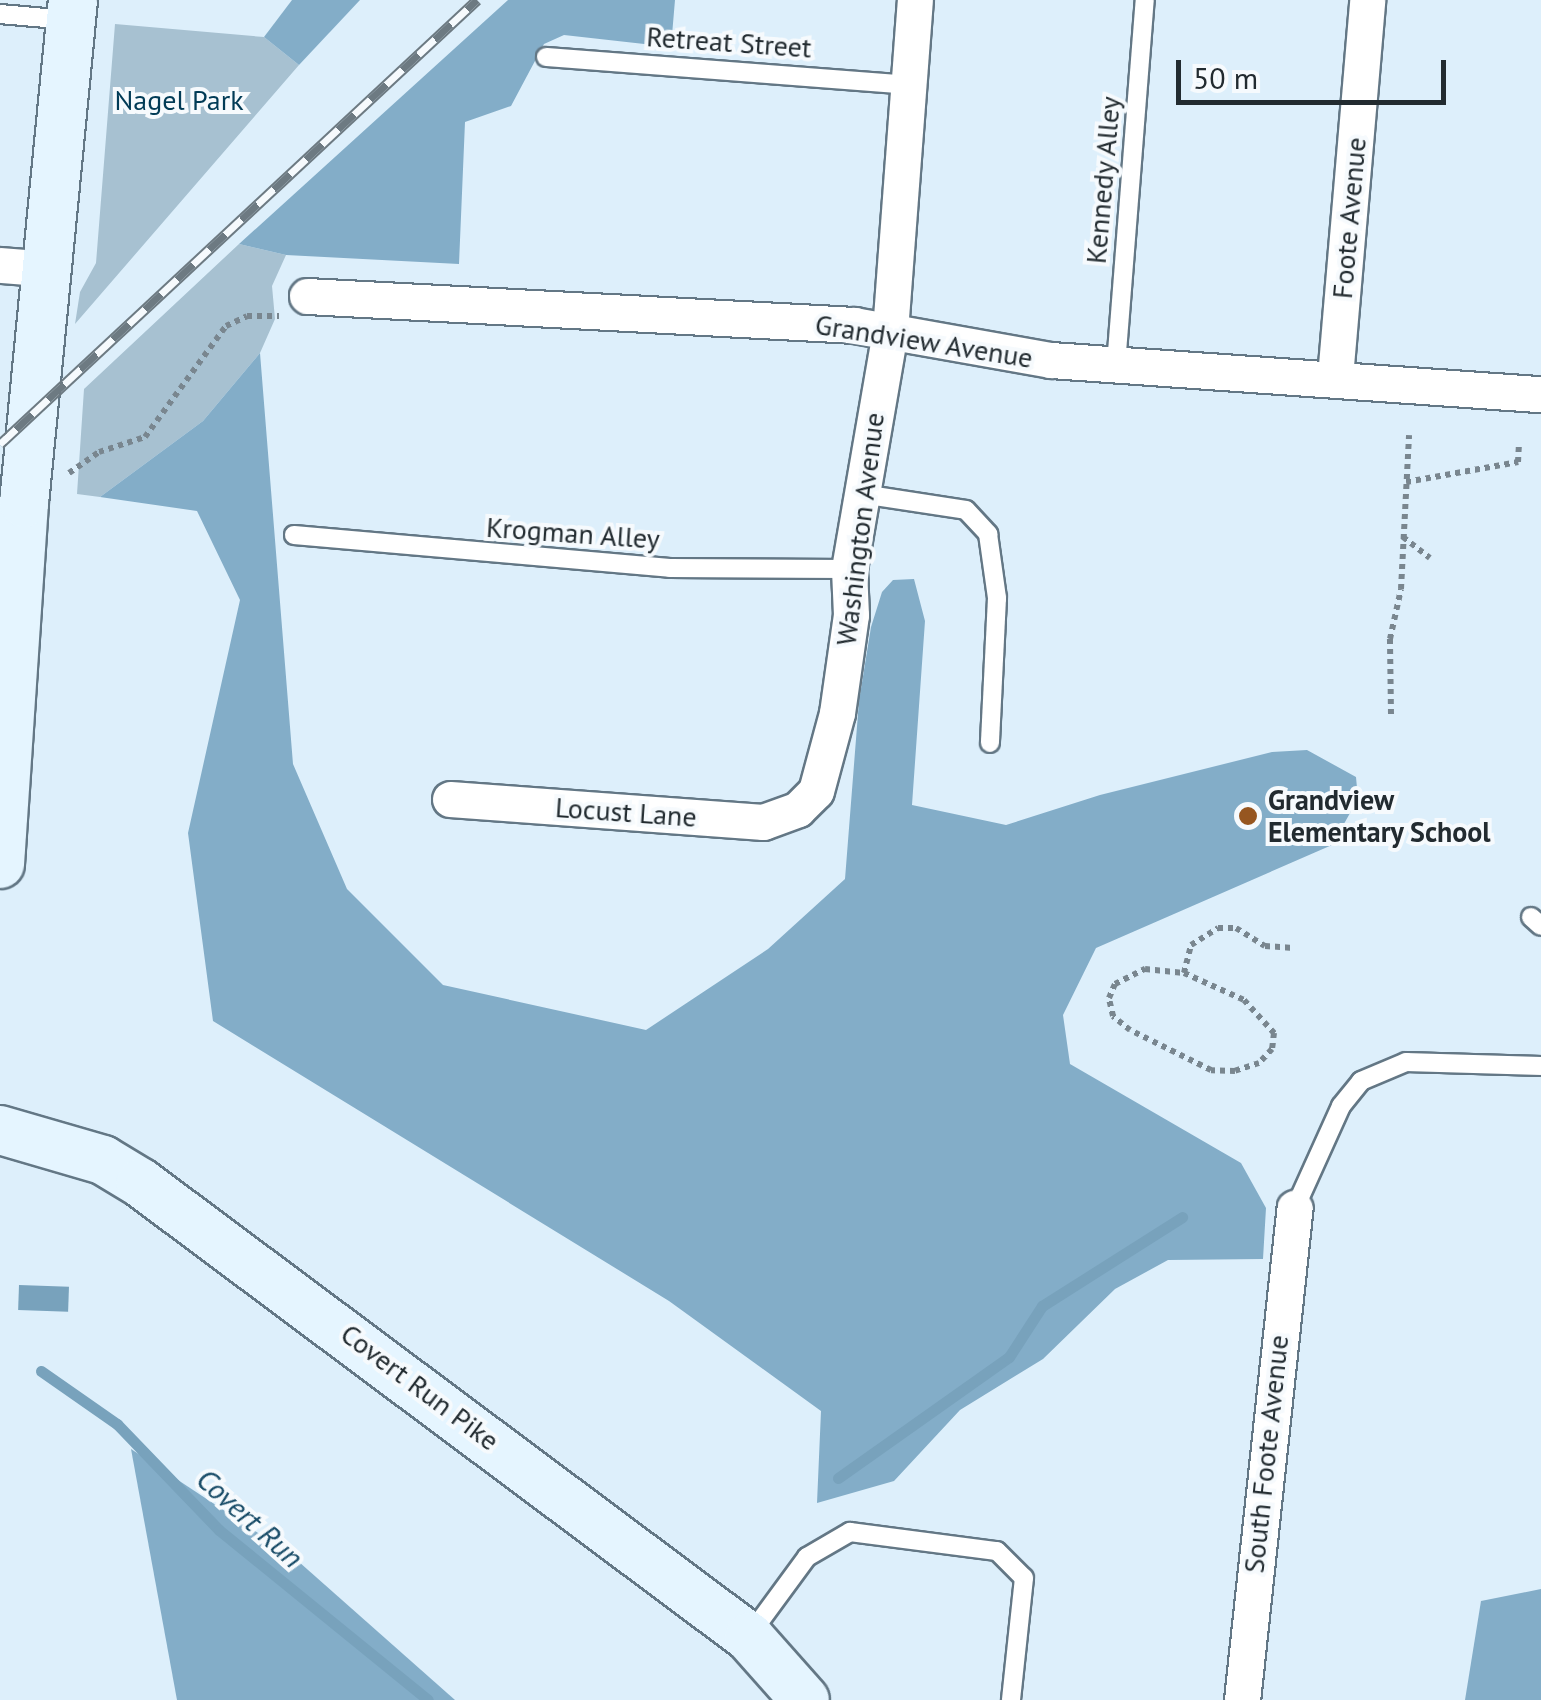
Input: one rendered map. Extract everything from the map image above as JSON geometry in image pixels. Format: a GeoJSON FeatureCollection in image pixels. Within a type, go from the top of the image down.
{"type":"FeatureCollection","features":[{"type":"Feature","properties":{"kind":"street","name":"Washington Avenue"},"geometry":{"type":"LineString","coordinates":[[798,809],[816,792],[837,713],[851,615],[850,570],[890,331],[915,0]]}},
{"type":"Feature","properties":{"kind":"street","name":"Foote Avenue"},"geometry":{"type":"LineString","coordinates":[[1335,377],[1368,0]]}},
{"type":"Feature","properties":{"kind":"street"},"geometry":{"type":"LineString","coordinates":[[0,864],[24,504],[51,269],[72,10]]}},
{"type":"Feature","properties":{"kind":"street"},"geometry":{"type":"LineString","coordinates":[[0,266],[51,269]]}},
{"type":"Feature","properties":{"kind":"street","name":"Grandview Avenue"},"geometry":{"type":"LineString","coordinates":[[296,306],[890,331],[1008,355],[1541,394]]}},
{"type":"Feature","properties":{"kind":"street","name":"Locust Lane"},"geometry":{"type":"LineString","coordinates":[[450,799],[763,822],[798,809]]}},
{"type":"Feature","properties":{"kind":"street","name":"Covert Run Pike"},"geometry":{"type":"LineString","coordinates":[[0,1130],[104,1160],[142,1183],[749,1637],[805,1700]]}},
{"type":"Feature","properties":{"kind":"street","name":"South Foote Avenue"},"geometry":{"type":"LineString","coordinates":[[1242,1700],[1294,1208]]}},
{"type":"Feature","properties":{"kind":"lane","name":"Kennedy Alley"},"geometry":{"type":"LineString","coordinates":[[1116,364],[1145,0]]}},
{"type":"Feature","properties":{"kind":"lane"},"geometry":{"type":"LineString","coordinates":[[0,14],[72,10]]}},
{"type":"Feature","properties":{"kind":"lane","name":"Retreat Street"},"geometry":{"type":"LineString","coordinates":[[546,56],[908,85]]}},
{"type":"Feature","properties":{"kind":"lane"},"geometry":{"type":"LineString","coordinates":[[862,494],[966,510],[988,534],[997,598],[990,743]]}},
{"type":"Feature","properties":{"kind":"lane","name":"Krogman Alley"},"geometry":{"type":"LineString","coordinates":[[294,535],[652,567],[850,570]]}},
{"type":"Feature","properties":{"kind":"lane"},"geometry":{"type":"LineString","coordinates":[[1294,1208],[1340,1106],[1361,1082],[1406,1062],[1541,1066]]}},
{"type":"Feature","properties":{"kind":"lane"},"geometry":{"type":"LineString","coordinates":[[749,1637],[806,1557],[850,1532],[997,1551],[1024,1578],[1012,1700]]}},
{"type":"Feature","properties":{"kind":"path"},"geometry":{"type":"LineString","coordinates":[[24,504],[99,452],[145,437],[226,326],[247,316],[296,306]]}},
{"type":"Feature","properties":{"kind":"path"},"geometry":{"type":"LineString","coordinates":[[1391,714],[1390,638],[1401,589],[1409,435]]}},
{"type":"Feature","properties":{"kind":"path"},"geometry":{"type":"LineString","coordinates":[[1406,482],[1518,462],[1519,444]]}},
{"type":"Feature","properties":{"kind":"path"},"geometry":{"type":"LineString","coordinates":[[1402,536],[1430,558]]}},
{"type":"Feature","properties":{"kind":"path"},"geometry":{"type":"LineString","coordinates":[[1184,973],[1191,945],[1218,928],[1236,928],[1266,946],[1293,948]]}},
{"type":"Feature","properties":{"kind":"path"},"geometry":{"type":"LineString","coordinates":[[1129,972],[1184,973],[1244,1000],[1264,1018],[1274,1033],[1272,1048],[1259,1063],[1211,1070],[1113,1016],[1109,998],[1129,972]]}},
{"type":"Feature","properties":{"kind":"green space","name":"Nagel Park"},"geometry":{"type":"Polygon","coordinates":[[[115,24],[264,37],[299,65],[75,324],[80,292],[96,263],[115,24]]]}},
{"type":"Feature","properties":{"kind":"green space"},"geometry":{"type":"Polygon","coordinates":[[[239,244],[286,255],[272,286],[275,319],[260,353],[203,421],[100,497],[77,494],[84,389],[239,244]]]}},
{"type":"Feature","properties":{"kind":"shaded area"},"geometry":{"type":"Polygon","coordinates":[[[292,0],[360,0],[299,65],[264,37],[292,0]]]}},
{"type":"Feature","properties":{"kind":"shaded area"},"geometry":{"type":"Polygon","coordinates":[[[508,0],[675,0],[671,47],[564,35],[544,44],[511,106],[465,122],[459,264],[286,255],[239,244],[508,0]]]}},
{"type":"Feature","properties":{"kind":"shaded area"},"geometry":{"type":"Polygon","coordinates":[[[260,353],[293,764],[347,889],[443,985],[646,1030],[768,949],[845,879],[859,701],[871,627],[882,592],[893,580],[914,579],[925,621],[912,805],[1006,825],[1100,795],[1272,752],[1307,750],[1356,777],[1358,799],[1332,845],[1096,948],[1063,1015],[1070,1064],[1241,1163],[1266,1208],[1263,1259],[1168,1260],[1115,1289],[1043,1359],[960,1410],[894,1481],[817,1503],[821,1411],[669,1301],[213,1021],[188,833],[240,600],[197,511],[100,497],[203,421],[260,353]]]}},
{"type":"Feature","properties":{"kind":"shaded area"},"geometry":{"type":"Polygon","coordinates":[[[19,1285],[69,1287],[68,1312],[18,1310],[19,1285]]]}},
{"type":"Feature","properties":{"kind":"shaded area"},"geometry":{"type":"Polygon","coordinates":[[[131,1449],[290,1554],[455,1700],[177,1700],[131,1449]]]}},
{"type":"Feature","properties":{"kind":"shaded area"},"geometry":{"type":"Polygon","coordinates":[[[1541,1589],[1541,1700],[1465,1700],[1481,1601],[1541,1589]]]}},
{"type":"Feature","properties":{"kind":"waterway"},"geometry":{"type":"LineString","coordinates":[[838,1478],[1009,1357],[1042,1306],[1182,1217]]}},
{"type":"Feature","properties":{"kind":"waterway","name":"Covert Run"},"geometry":{"type":"LineString","coordinates":[[41,1371],[117,1424],[219,1530],[428,1700]]}},
{"type":"Feature","properties":{"kind":"railway"},"geometry":{"type":"LineString","coordinates":[[0,444],[477,0]]}},
{"type":"Feature","properties":{"kind":"place","name":"Grandview Elementary School"},"geometry":{"type":"Point","coordinates":[1248,816]}}]}
